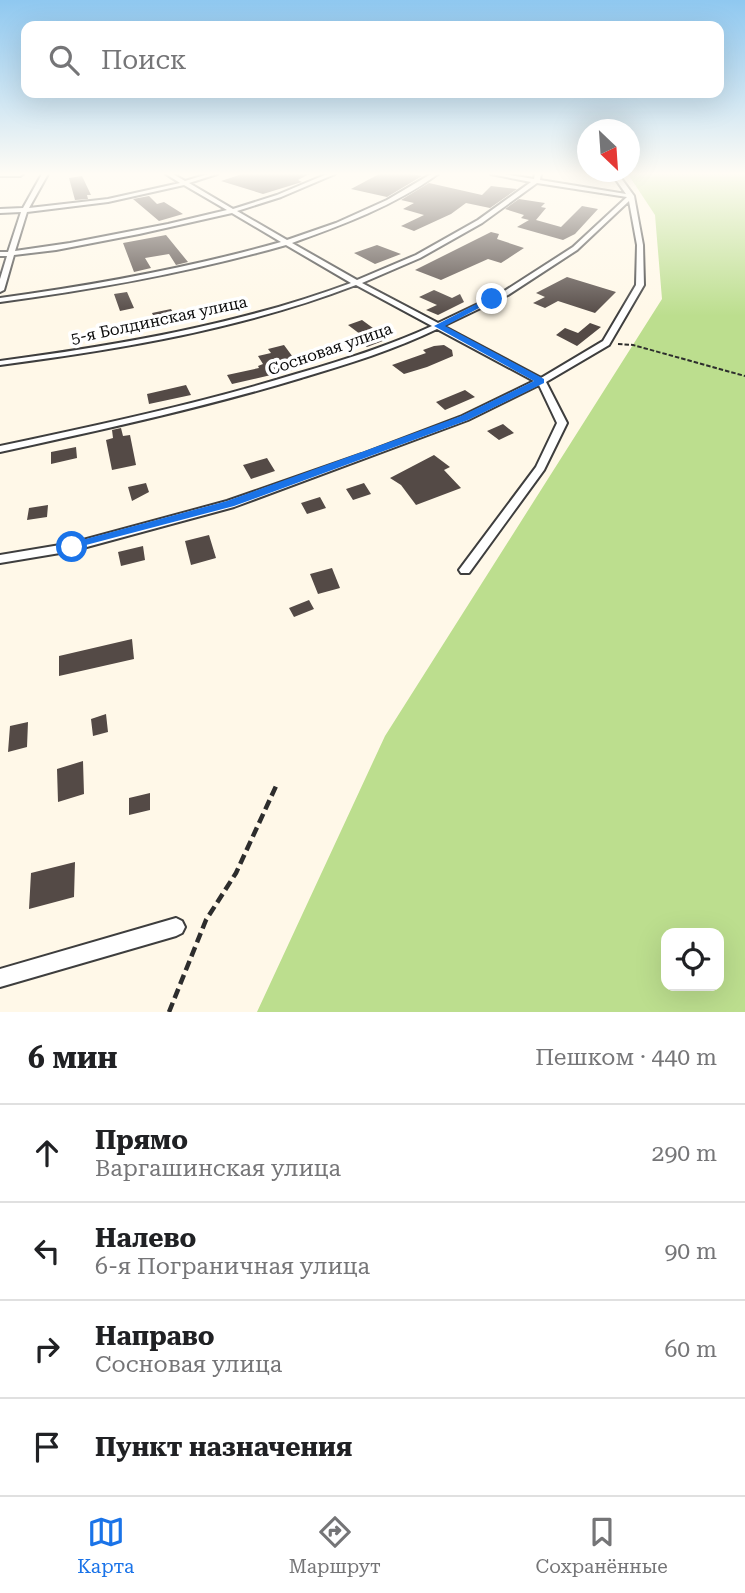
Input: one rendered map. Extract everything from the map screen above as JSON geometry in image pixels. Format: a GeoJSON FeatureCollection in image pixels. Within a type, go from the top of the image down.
{"type":"FeatureCollection","features":[{"type":"Feature","properties":{"kind":"street"},"geometry":{"type":"LineString","coordinates":[[0,290],[21,221]]}},
{"type":"Feature","properties":{"kind":"street"},"geometry":{"type":"LineString","coordinates":[[0,254],[120,236],[185,221]]}},
{"type":"Feature","properties":{"kind":"street"},"geometry":{"type":"LineString","coordinates":[[253,221],[355,282],[541,381],[562,423],[540,468],[465,570]]}},
{"type":"Feature","properties":{"kind":"street"},"geometry":{"type":"LineString","coordinates":[[0,300],[136,278],[286,241],[345,221]]}},
{"type":"Feature","properties":{"kind":"street","name":"5-я Болдинская улица"},"geometry":{"type":"LineString","coordinates":[[0,363],[106,347],[220,325],[355,282],[452,240],[482,221]]}},
{"type":"Feature","properties":{"kind":"street","name":"Сосновая улица"},"geometry":{"type":"LineString","coordinates":[[0,449],[234,395],[338,364],[438,326],[492,299],[577,249],[610,221]]}},
{"type":"Feature","properties":{"kind":"street"},"geometry":{"type":"LineString","coordinates":[[0,559],[72,547],[230,504],[465,418],[541,381],[606,343],[640,285],[640,245],[636,221]]}},
{"type":"Feature","properties":{"kind":"street"},"geometry":{"type":"LineString","coordinates":[[0,978],[176,927]]}},
{"type":"Feature","properties":{"kind":"path"},"geometry":{"type":"LineString","coordinates":[[618,344],[633,345],[745,376]]}},
{"type":"Feature","properties":{"kind":"path"},"geometry":{"type":"LineString","coordinates":[[169,1012],[206,920],[236,873],[277,784]]}},
{"type":"Feature","properties":{"kind":"green space"},"geometry":{"type":"Polygon","coordinates":[[[656,221],[745,221],[745,1012],[257,1012],[385,736],[662,299],[656,221]]]}},
{"type":"Feature","properties":{"kind":"building"},"geometry":{"type":"Polygon","coordinates":[[[411,221],[435,221],[414,231],[401,226],[411,221]]]}},
{"type":"Feature","properties":{"kind":"building"},"geometry":{"type":"Polygon","coordinates":[[[527,221],[540,221],[561,227],[567,221],[587,221],[575,234],[563,240],[517,227],[527,221]]]}},
{"type":"Feature","properties":{"kind":"building"},"geometry":{"type":"Polygon","coordinates":[[[491,232],[499,234],[497,239],[524,248],[501,263],[488,259],[441,280],[415,270],[491,232]]]}},
{"type":"Feature","properties":{"kind":"building"},"geometry":{"type":"Polygon","coordinates":[[[166,235],[188,262],[176,265],[169,254],[145,258],[151,268],[134,272],[123,243],[166,235]]]}},
{"type":"Feature","properties":{"kind":"building"},"geometry":{"type":"Polygon","coordinates":[[[377,245],[401,254],[375,264],[354,253],[377,245]]]}},
{"type":"Feature","properties":{"kind":"building"},"geometry":{"type":"Polygon","coordinates":[[[567,277],[616,292],[595,313],[558,301],[545,308],[533,303],[545,297],[536,293],[567,277]]]}},
{"type":"Feature","properties":{"kind":"building"},"geometry":{"type":"Polygon","coordinates":[[[434,290],[452,298],[460,294],[464,302],[438,315],[426,310],[437,305],[419,297],[434,290]]]}},
{"type":"Feature","properties":{"kind":"building"},"geometry":{"type":"Polygon","coordinates":[[[127,292],[134,308],[120,311],[114,294],[127,292]]]}},
{"type":"Feature","properties":{"kind":"building"},"geometry":{"type":"Polygon","coordinates":[[[171,309],[179,323],[159,327],[152,313],[171,309]]]}},
{"type":"Feature","properties":{"kind":"building"},"geometry":{"type":"Polygon","coordinates":[[[362,320],[388,339],[367,347],[357,340],[364,337],[348,325],[362,320]]]}},
{"type":"Feature","properties":{"kind":"building"},"geometry":{"type":"Polygon","coordinates":[[[590,323],[601,327],[577,346],[556,335],[565,328],[578,333],[590,323]]]}},
{"type":"Feature","properties":{"kind":"building"},"geometry":{"type":"Polygon","coordinates":[[[284,345],[301,368],[232,384],[227,375],[259,368],[258,366],[263,364],[258,356],[271,353],[268,349],[284,345]]]}},
{"type":"Feature","properties":{"kind":"building"},"geometry":{"type":"Polygon","coordinates":[[[444,345],[452,350],[453,356],[427,367],[404,374],[392,365],[426,353],[423,350],[444,345]]]}},
{"type":"Feature","properties":{"kind":"building"},"geometry":{"type":"Polygon","coordinates":[[[186,385],[191,395],[149,404],[147,394],[186,385]]]}},
{"type":"Feature","properties":{"kind":"building"},"geometry":{"type":"Polygon","coordinates":[[[465,390],[475,397],[445,410],[436,402],[465,390]]]}},
{"type":"Feature","properties":{"kind":"building"},"geometry":{"type":"Polygon","coordinates":[[[503,424],[514,433],[499,440],[487,431],[503,424]]]}},
{"type":"Feature","properties":{"kind":"building"},"geometry":{"type":"Polygon","coordinates":[[[121,428],[123,436],[130,435],[136,465],[112,470],[106,440],[113,438],[112,430],[121,428]]]}},
{"type":"Feature","properties":{"kind":"building"},"geometry":{"type":"Polygon","coordinates":[[[76,447],[77,458],[51,464],[51,452],[76,447]]]}},
{"type":"Feature","properties":{"kind":"building"},"geometry":{"type":"Polygon","coordinates":[[[434,455],[450,467],[444,470],[461,488],[416,505],[401,485],[390,478],[434,455]]]}},
{"type":"Feature","properties":{"kind":"building"},"geometry":{"type":"Polygon","coordinates":[[[267,458],[275,471],[251,479],[243,465],[267,458]]]}},
{"type":"Feature","properties":{"kind":"building"},"geometry":{"type":"Polygon","coordinates":[[[146,483],[149,492],[132,501],[128,487],[146,483]]]}},
{"type":"Feature","properties":{"kind":"building"},"geometry":{"type":"Polygon","coordinates":[[[364,483],[371,494],[353,500],[346,489],[364,483]]]}},
{"type":"Feature","properties":{"kind":"building"},"geometry":{"type":"Polygon","coordinates":[[[320,497],[326,508],[307,514],[301,503],[320,497]]]}},
{"type":"Feature","properties":{"kind":"building"},"geometry":{"type":"Polygon","coordinates":[[[48,505],[47,517],[27,520],[29,508],[48,505]]]}},
{"type":"Feature","properties":{"kind":"building"},"geometry":{"type":"Polygon","coordinates":[[[209,535],[216,558],[191,565],[185,541],[209,535]]]}},
{"type":"Feature","properties":{"kind":"building"},"geometry":{"type":"Polygon","coordinates":[[[143,546],[145,560],[121,566],[118,552],[143,546]]]}},
{"type":"Feature","properties":{"kind":"building"},"geometry":{"type":"Polygon","coordinates":[[[332,568],[340,588],[318,594],[310,574],[332,568]]]}},
{"type":"Feature","properties":{"kind":"building"},"geometry":{"type":"Polygon","coordinates":[[[309,600],[314,609],[294,617],[289,608],[309,600]]]}},
{"type":"Feature","properties":{"kind":"building"},"geometry":{"type":"Polygon","coordinates":[[[132,639],[134,659],[59,676],[59,656],[132,639]]]}},
{"type":"Feature","properties":{"kind":"building"},"geometry":{"type":"Polygon","coordinates":[[[106,714],[108,732],[93,736],[91,719],[106,714]]]}},
{"type":"Feature","properties":{"kind":"building"},"geometry":{"type":"Polygon","coordinates":[[[28,722],[27,747],[8,752],[10,726],[28,722]]]}},
{"type":"Feature","properties":{"kind":"building"},"geometry":{"type":"Polygon","coordinates":[[[83,761],[84,794],[58,802],[57,769],[83,761]]]}},
{"type":"Feature","properties":{"kind":"building"},"geometry":{"type":"Polygon","coordinates":[[[150,793],[150,810],[129,815],[129,798],[150,793]]]}},
{"type":"Feature","properties":{"kind":"building"},"geometry":{"type":"Polygon","coordinates":[[[75,862],[74,897],[29,909],[31,873],[75,862]]]}},
{"type":"Feature","properties":{"kind":"route"},"geometry":{"type":"LineString","coordinates":[[72,547],[230,504],[465,418],[541,381],[438,326],[492,299]]}}]}
